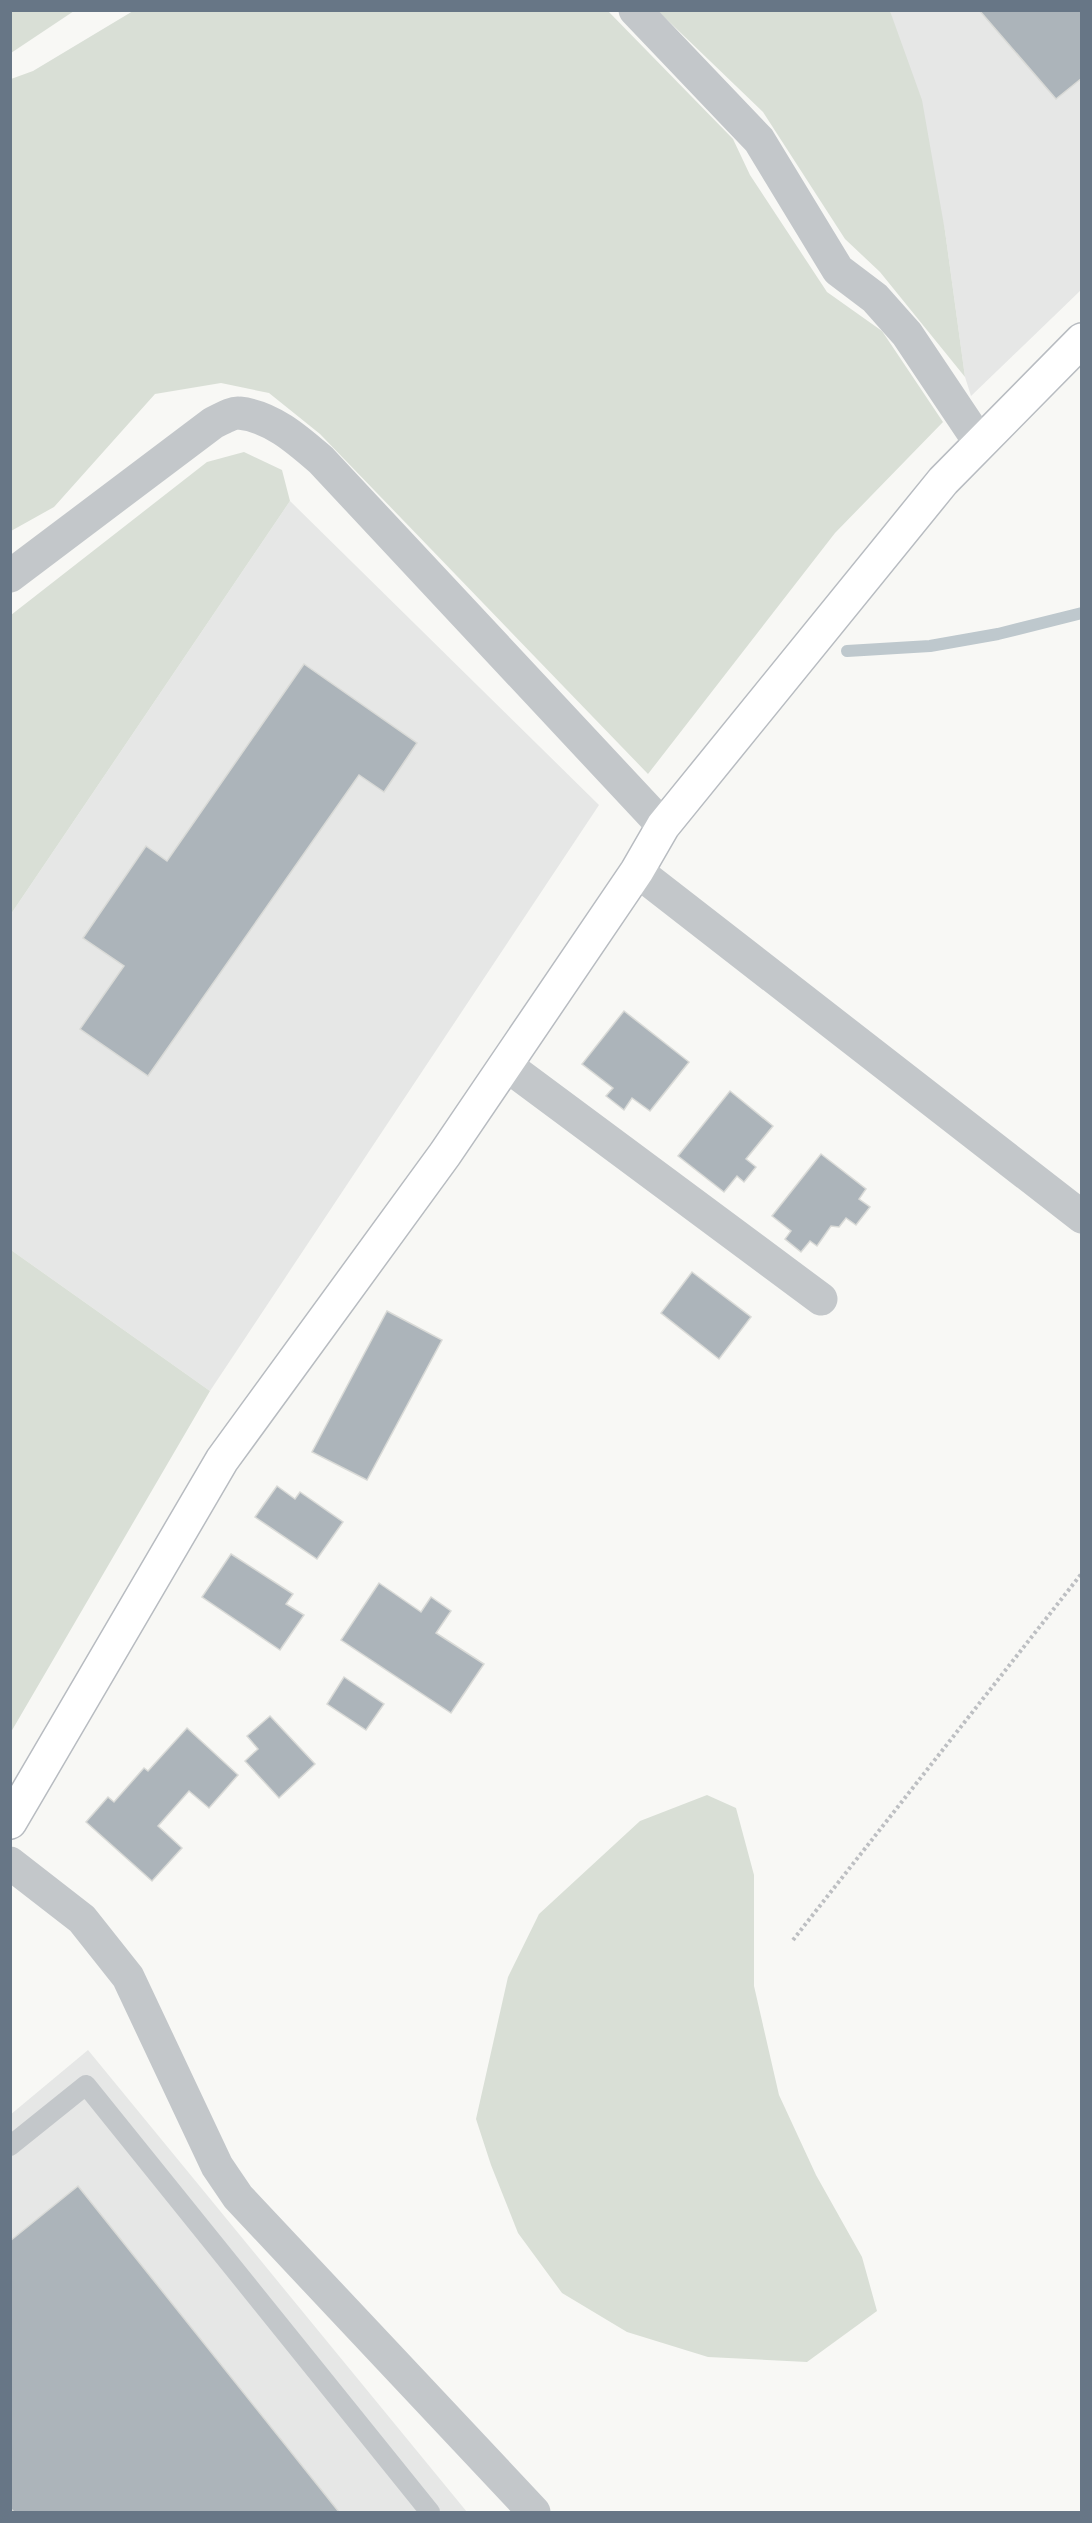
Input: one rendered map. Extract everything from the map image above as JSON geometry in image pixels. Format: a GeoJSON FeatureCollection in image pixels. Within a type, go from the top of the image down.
{"type":"FeatureCollection","features":[{"type":"Feature","properties":{"kind":"street"},"geometry":{"type":"LineString","coordinates":[[635,10],[759,140],[838,270],[875,298],[907,334],[981,443]]}},
{"type":"Feature","properties":{"kind":"street"},"geometry":{"type":"LineString","coordinates":[[10,1822],[222,1460],[445,1154],[637,871],[663,826],[943,481],[1082,340]]}},
{"type":"Feature","properties":{"kind":"street"},"geometry":{"type":"LineString","coordinates":[[10,576],[213,423],[237,412],[260,419],[292,435],[321,460],[663,826]]}},
{"type":"Feature","properties":{"kind":"street"},"geometry":{"type":"LineString","coordinates":[[637,871],[1082,1217]]}},
{"type":"Feature","properties":{"kind":"street"},"geometry":{"type":"LineString","coordinates":[[506,1065],[821,1299]]}},
{"type":"Feature","properties":{"kind":"street"},"geometry":{"type":"LineString","coordinates":[[10,1863],[82,1919],[128,1977],[217,2166],[238,2197],[534,2512]]}},
{"type":"Feature","properties":{"kind":"lane"},"geometry":{"type":"LineString","coordinates":[[10,2146],[86,2085],[430,2512]]}},
{"type":"Feature","properties":{"kind":"path"},"geometry":{"type":"LineString","coordinates":[[793,1940],[1082,1573]]}},
{"type":"Feature","properties":{"kind":"shaded area"},"geometry":{"type":"Polygon","coordinates":[[[11,10],[74,10],[74,11],[11,53],[11,10]]]}},
{"type":"Feature","properties":{"kind":"shaded area"},"geometry":{"type":"Polygon","coordinates":[[[133,11],[608,11],[733,139],[750,175],[827,292],[882,331],[943,422],[835,533],[648,774],[320,434],[269,393],[221,383],[155,394],[54,507],[11,531],[11,79],[33,71],[133,11]]]}},
{"type":"Feature","properties":{"kind":"shaded area"},"geometry":{"type":"Polygon","coordinates":[[[658,11],[890,11],[922,100],[945,231],[965,377],[880,272],[845,239],[763,112],[658,11]]]}},
{"type":"Feature","properties":{"kind":"shaded area"},"geometry":{"type":"Polygon","coordinates":[[[890,11],[1081,11],[1081,290],[971,396],[965,377],[945,231],[890,11]]]}},
{"type":"Feature","properties":{"kind":"shaded area"},"geometry":{"type":"Polygon","coordinates":[[[244,452],[282,470],[290,501],[11,914],[11,615],[207,462],[244,452]]]}},
{"type":"Feature","properties":{"kind":"shaded area"},"geometry":{"type":"Polygon","coordinates":[[[290,501],[599,805],[210,1391],[11,1250],[11,914],[290,501]]]}},
{"type":"Feature","properties":{"kind":"shaded area"},"geometry":{"type":"Polygon","coordinates":[[[11,1250],[210,1391],[11,1732],[11,1250]]]}},
{"type":"Feature","properties":{"kind":"shaded area"},"geometry":{"type":"Polygon","coordinates":[[[707,1795],[736,1808],[754,1875],[754,1986],[779,2095],[816,2175],[862,2257],[877,2311],[807,2362],[708,2357],[627,2332],[562,2293],[518,2233],[491,2165],[476,2119],[508,1977],[539,1914],[640,1821],[707,1795]]]}},
{"type":"Feature","properties":{"kind":"shaded area"},"geometry":{"type":"Polygon","coordinates":[[[88,2050],[467,2512],[11,2512],[10,2115],[88,2050]]]}},
{"type":"Feature","properties":{"kind":"building"},"geometry":{"type":"Polygon","coordinates":[[[979,10],[1082,10],[1082,78],[1056,99],[979,10]]]}},
{"type":"Feature","properties":{"kind":"building"},"geometry":{"type":"Polygon","coordinates":[[[304,664],[417,743],[384,792],[359,775],[148,1076],[80,1029],[124,966],[83,938],[146,846],[167,861],[304,664]]]}},
{"type":"Feature","properties":{"kind":"building"},"geometry":{"type":"Polygon","coordinates":[[[624,1011],[689,1062],[650,1111],[632,1098],[624,1110],[606,1096],[613,1088],[582,1064],[624,1011]]]}},
{"type":"Feature","properties":{"kind":"building"},"geometry":{"type":"Polygon","coordinates":[[[730,1091],[773,1126],[746,1159],[756,1167],[744,1182],[737,1176],[724,1192],[678,1156],[730,1091]]]}},
{"type":"Feature","properties":{"kind":"building"},"geometry":{"type":"Polygon","coordinates":[[[821,1154],[866,1189],[859,1199],[870,1207],[856,1225],[846,1218],[839,1227],[831,1226],[817,1246],[810,1241],[801,1252],[785,1239],[791,1231],[772,1216],[821,1154]]]}},
{"type":"Feature","properties":{"kind":"building"},"geometry":{"type":"Polygon","coordinates":[[[692,1272],[751,1317],[719,1359],[661,1313],[692,1272]]]}},
{"type":"Feature","properties":{"kind":"building"},"geometry":{"type":"Polygon","coordinates":[[[387,1311],[442,1340],[367,1480],[312,1452],[387,1311]]]}},
{"type":"Feature","properties":{"kind":"building"},"geometry":{"type":"Polygon","coordinates":[[[277,1486],[295,1499],[300,1492],[343,1522],[317,1559],[255,1517],[277,1486]]]}},
{"type":"Feature","properties":{"kind":"building"},"geometry":{"type":"Polygon","coordinates":[[[231,1554],[293,1594],[286,1604],[304,1615],[280,1650],[202,1597],[231,1554]]]}},
{"type":"Feature","properties":{"kind":"building"},"geometry":{"type":"Polygon","coordinates":[[[379,1583],[421,1612],[431,1597],[451,1611],[436,1633],[484,1664],[451,1713],[341,1640],[379,1583]]]}},
{"type":"Feature","properties":{"kind":"building"},"geometry":{"type":"Polygon","coordinates":[[[344,1677],[384,1704],[366,1730],[327,1704],[344,1677]]]}},
{"type":"Feature","properties":{"kind":"building"},"geometry":{"type":"Polygon","coordinates":[[[270,1716],[315,1764],[279,1798],[245,1761],[258,1749],[247,1736],[270,1716]]]}},
{"type":"Feature","properties":{"kind":"building"},"geometry":{"type":"Polygon","coordinates":[[[187,1728],[238,1775],[209,1808],[189,1791],[158,1826],[182,1848],[152,1881],[86,1822],[108,1797],[114,1802],[144,1768],[148,1771],[187,1728]]]}},
{"type":"Feature","properties":{"kind":"building"},"geometry":{"type":"Polygon","coordinates":[[[78,2186],[339,2512],[14,2512],[10,2508],[10,2241],[78,2186]]]}},
{"type":"Feature","properties":{"kind":"waterway"},"geometry":{"type":"LineString","coordinates":[[847,651],[930,646],[998,634],[1082,613]]}}]}
